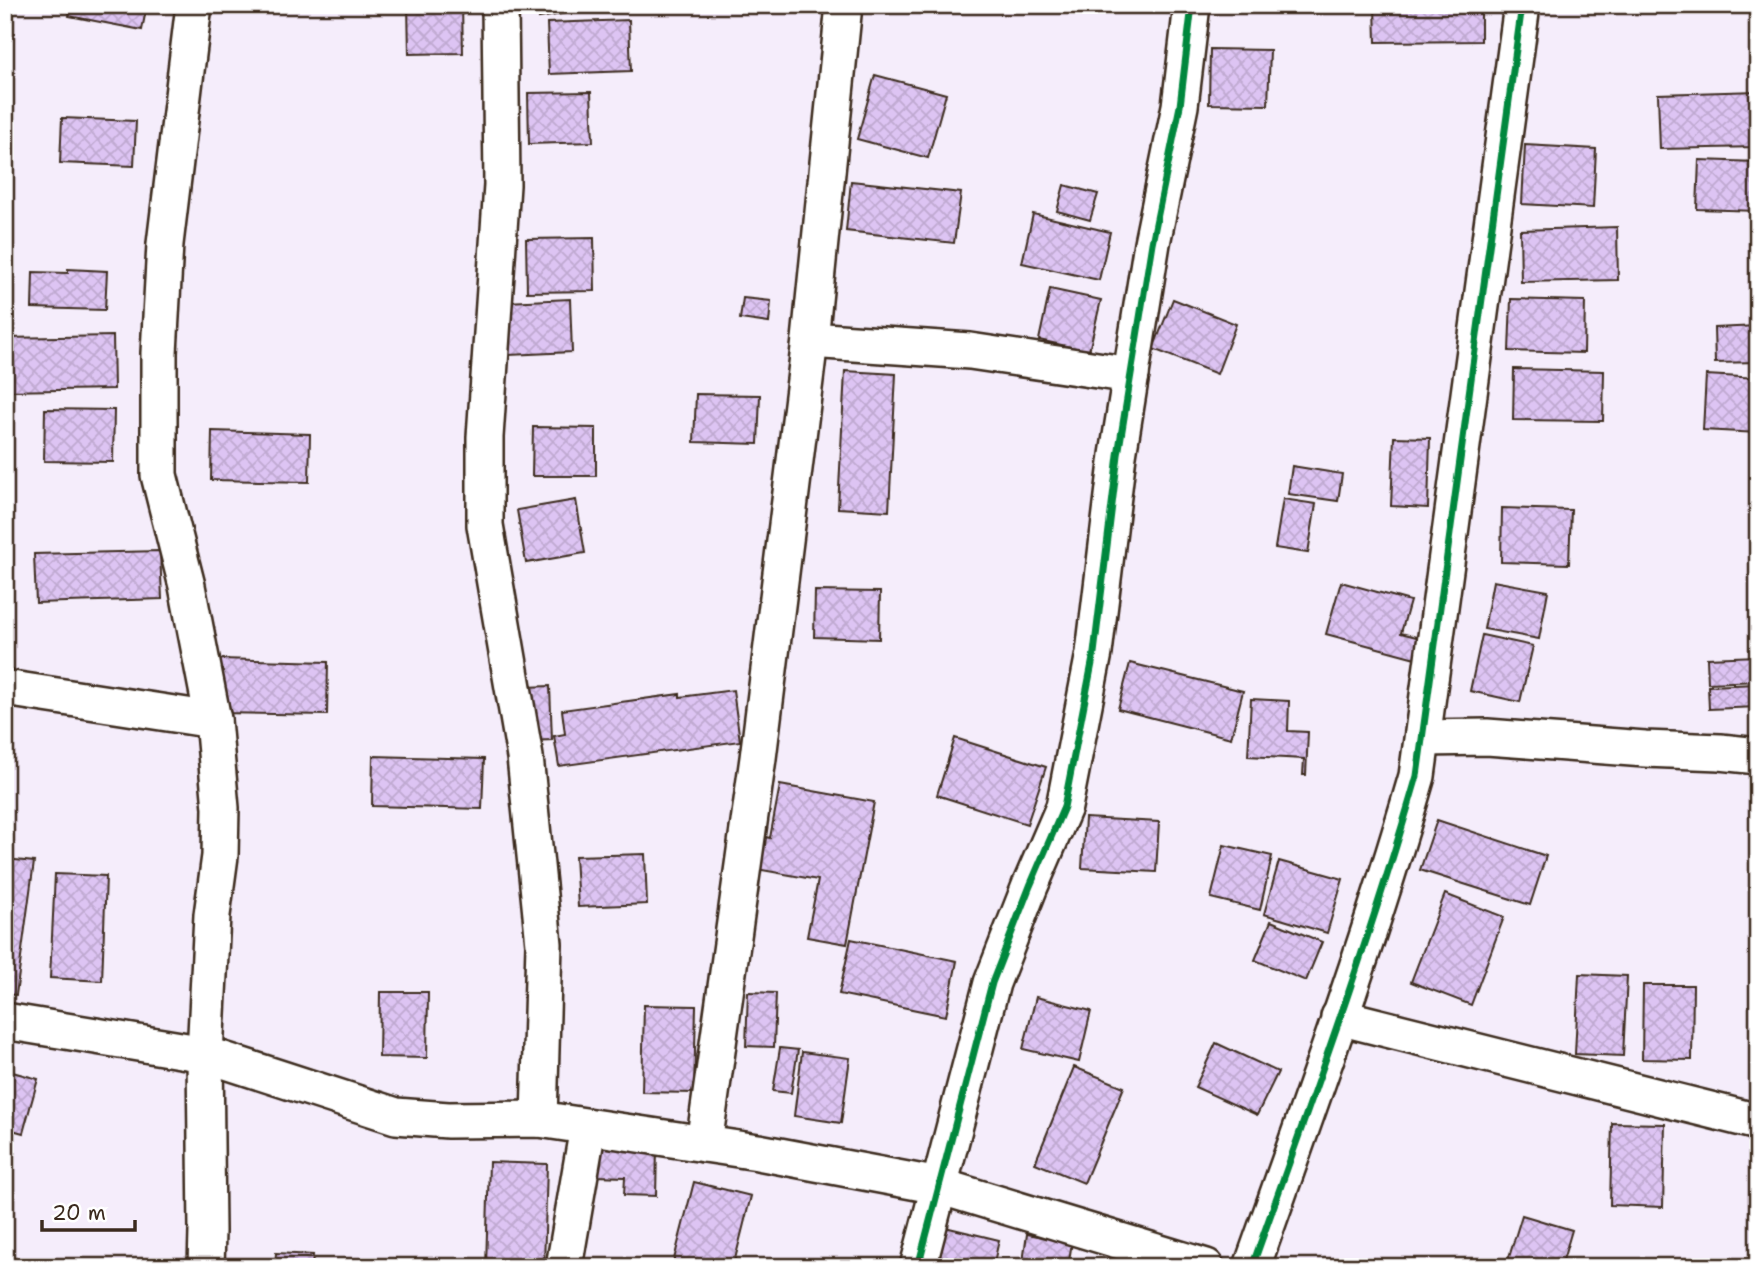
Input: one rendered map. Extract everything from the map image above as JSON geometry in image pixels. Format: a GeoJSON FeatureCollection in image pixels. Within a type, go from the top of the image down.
{"type":"FeatureCollection","features":[{"type":"Feature","properties":{"kind":"street"},"geometry":{"type":"LineString","coordinates":[[194,5],[165,244],[159,354],[159,475],[187,586],[213,720],[221,808],[205,1054],[206,1267]]}},
{"type":"Feature","properties":{"kind":"street"},"geometry":{"type":"LineString","coordinates":[[500,5],[502,184],[485,437],[485,525],[524,757],[544,944],[539,1119]]}},
{"type":"Feature","properties":{"kind":"street"},"geometry":{"type":"LineString","coordinates":[[704,1144],[758,758],[810,340],[844,5]]}},
{"type":"Feature","properties":{"kind":"street"},"geometry":{"type":"LineString","coordinates":[[918,1267],[992,984],[1064,807],[1094,653],[1130,375],[1152,243],[1180,106],[1192,5]]}},
{"type":"Feature","properties":{"kind":"street"},"geometry":{"type":"LineString","coordinates":[[1252,1267],[1339,1017],[1417,776],[1522,5]]}},
{"type":"Feature","properties":{"kind":"street"},"geometry":{"type":"LineString","coordinates":[[810,340],[970,351],[1130,375]]}},
{"type":"Feature","properties":{"kind":"street"},"geometry":{"type":"LineString","coordinates":[[5,688],[213,720]]}},
{"type":"Feature","properties":{"kind":"street"},"geometry":{"type":"LineString","coordinates":[[1423,738],[1487,737],[1758,756]]}},
{"type":"Feature","properties":{"kind":"street"},"geometry":{"type":"LineString","coordinates":[[1339,1017],[1758,1122]]}},
{"type":"Feature","properties":{"kind":"street"},"geometry":{"type":"LineString","coordinates":[[5,1021],[205,1054],[396,1116],[448,1120],[539,1119],[758,1152],[939,1186],[1206,1267]]}},
{"type":"Feature","properties":{"kind":"street"},"geometry":{"type":"LineString","coordinates":[[564,1267],[589,1127]]}},
{"type":"Feature","properties":{"kind":"building"},"geometry":{"type":"Polygon","coordinates":[[[71,5],[147,5],[142,30],[69,16],[71,5]]]}},
{"type":"Feature","properties":{"kind":"building"},"geometry":{"type":"Polygon","coordinates":[[[408,5],[462,5],[463,53],[409,54],[408,5]]]}},
{"type":"Feature","properties":{"kind":"building"},"geometry":{"type":"Polygon","coordinates":[[[537,5],[610,5],[539,18],[537,5]]]}},
{"type":"Feature","properties":{"kind":"building"},"geometry":{"type":"Polygon","coordinates":[[[1375,5],[1481,5],[1481,41],[1376,42],[1375,5]]]}},
{"type":"Feature","properties":{"kind":"building"},"geometry":{"type":"Polygon","coordinates":[[[629,20],[631,71],[549,74],[547,23],[629,20]]]}},
{"type":"Feature","properties":{"kind":"building"},"geometry":{"type":"Polygon","coordinates":[[[1210,49],[1270,50],[1268,105],[1209,104],[1210,49]]]}},
{"type":"Feature","properties":{"kind":"building"},"geometry":{"type":"Polygon","coordinates":[[[875,75],[946,94],[928,158],[857,139],[875,75]]]}},
{"type":"Feature","properties":{"kind":"building"},"geometry":{"type":"Polygon","coordinates":[[[1758,91],[1758,147],[1660,149],[1658,94],[1758,91]]]}},
{"type":"Feature","properties":{"kind":"building"},"geometry":{"type":"Polygon","coordinates":[[[591,92],[593,142],[529,144],[528,93],[591,92]]]}},
{"type":"Feature","properties":{"kind":"building"},"geometry":{"type":"Polygon","coordinates":[[[62,118],[136,121],[134,166],[60,163],[62,118]]]}},
{"type":"Feature","properties":{"kind":"building"},"geometry":{"type":"Polygon","coordinates":[[[1525,145],[1596,149],[1593,208],[1522,204],[1525,145]]]}},
{"type":"Feature","properties":{"kind":"building"},"geometry":{"type":"Polygon","coordinates":[[[1699,160],[1758,162],[1758,211],[1697,209],[1699,160]]]}},
{"type":"Feature","properties":{"kind":"building"},"geometry":{"type":"Polygon","coordinates":[[[851,181],[961,193],[954,243],[846,231],[851,181]]]}},
{"type":"Feature","properties":{"kind":"building"},"geometry":{"type":"Polygon","coordinates":[[[1064,185],[1098,194],[1090,220],[1057,211],[1064,185]]]}},
{"type":"Feature","properties":{"kind":"building"},"geometry":{"type":"Polygon","coordinates":[[[1033,214],[1110,232],[1099,280],[1022,263],[1033,214]]]}},
{"type":"Feature","properties":{"kind":"building"},"geometry":{"type":"Polygon","coordinates":[[[1617,227],[1618,280],[1521,282],[1520,230],[1617,227]]]}},
{"type":"Feature","properties":{"kind":"building"},"geometry":{"type":"Polygon","coordinates":[[[594,238],[595,291],[527,292],[526,239],[594,238]]]}},
{"type":"Feature","properties":{"kind":"building"},"geometry":{"type":"Polygon","coordinates":[[[68,269],[107,271],[105,310],[32,308],[33,272],[68,273],[68,269]]]}},
{"type":"Feature","properties":{"kind":"building"},"geometry":{"type":"Polygon","coordinates":[[[1050,289],[1101,300],[1089,351],[1039,340],[1050,289]]]}},
{"type":"Feature","properties":{"kind":"building"},"geometry":{"type":"Polygon","coordinates":[[[743,298],[771,301],[769,323],[740,319],[743,298]]]}},
{"type":"Feature","properties":{"kind":"building"},"geometry":{"type":"Polygon","coordinates":[[[570,299],[572,352],[509,355],[507,302],[570,299]]]}},
{"type":"Feature","properties":{"kind":"building"},"geometry":{"type":"Polygon","coordinates":[[[1173,299],[1236,324],[1217,374],[1153,349],[1173,299]]]}},
{"type":"Feature","properties":{"kind":"building"},"geometry":{"type":"Polygon","coordinates":[[[1511,299],[1585,301],[1584,353],[1509,351],[1511,299]]]}},
{"type":"Feature","properties":{"kind":"building"},"geometry":{"type":"Polygon","coordinates":[[[1758,326],[1758,362],[1715,363],[1714,328],[1758,326]]]}},
{"type":"Feature","properties":{"kind":"building"},"geometry":{"type":"Polygon","coordinates":[[[113,336],[114,389],[5,391],[5,338],[113,336]]]}},
{"type":"Feature","properties":{"kind":"building"},"geometry":{"type":"Polygon","coordinates":[[[1514,369],[1604,371],[1603,421],[1513,420],[1514,369]]]}},
{"type":"Feature","properties":{"kind":"building"},"geometry":{"type":"Polygon","coordinates":[[[845,371],[896,374],[889,511],[838,508],[845,371]]]}},
{"type":"Feature","properties":{"kind":"building"},"geometry":{"type":"Polygon","coordinates":[[[1706,375],[1758,378],[1758,433],[1703,430],[1706,375]]]}},
{"type":"Feature","properties":{"kind":"building"},"geometry":{"type":"Polygon","coordinates":[[[696,394],[760,395],[758,444],[694,442],[696,394]]]}},
{"type":"Feature","properties":{"kind":"building"},"geometry":{"type":"Polygon","coordinates":[[[45,409],[114,410],[113,462],[44,461],[45,409]]]}},
{"type":"Feature","properties":{"kind":"building"},"geometry":{"type":"Polygon","coordinates":[[[533,427],[596,428],[596,476],[532,476],[533,427]]]}},
{"type":"Feature","properties":{"kind":"building"},"geometry":{"type":"Polygon","coordinates":[[[212,431],[310,434],[309,482],[211,480],[212,431]]]}},
{"type":"Feature","properties":{"kind":"building"},"geometry":{"type":"Polygon","coordinates":[[[1394,437],[1430,438],[1428,508],[1391,506],[1394,437]]]}},
{"type":"Feature","properties":{"kind":"building"},"geometry":{"type":"Polygon","coordinates":[[[1292,466],[1342,474],[1338,501],[1288,494],[1292,466]]]}},
{"type":"Feature","properties":{"kind":"building"},"geometry":{"type":"Polygon","coordinates":[[[1283,499],[1316,504],[1308,553],[1275,548],[1283,499]]]}},
{"type":"Feature","properties":{"kind":"building"},"geometry":{"type":"Polygon","coordinates":[[[576,500],[585,553],[526,563],[517,510],[576,500]]]}},
{"type":"Feature","properties":{"kind":"building"},"geometry":{"type":"Polygon","coordinates":[[[1502,508],[1571,510],[1569,564],[1501,562],[1502,508]]]}},
{"type":"Feature","properties":{"kind":"building"},"geometry":{"type":"Polygon","coordinates":[[[160,551],[162,599],[36,603],[34,554],[160,551]]]}},
{"type":"Feature","properties":{"kind":"building"},"geometry":{"type":"Polygon","coordinates":[[[1493,581],[1548,591],[1539,639],[1484,629],[1493,581]]]}},
{"type":"Feature","properties":{"kind":"building"},"geometry":{"type":"Polygon","coordinates":[[[1341,582],[1410,601],[1401,633],[1424,639],[1419,659],[1326,634],[1341,582]]]}},
{"type":"Feature","properties":{"kind":"building"},"geometry":{"type":"Polygon","coordinates":[[[815,591],[880,592],[879,639],[814,637],[815,591]]]}},
{"type":"Feature","properties":{"kind":"building"},"geometry":{"type":"Polygon","coordinates":[[[1482,635],[1533,646],[1520,702],[1470,691],[1482,635]]]}},
{"type":"Feature","properties":{"kind":"building"},"geometry":{"type":"Polygon","coordinates":[[[1758,656],[1758,681],[1708,683],[1707,658],[1758,656]]]}},
{"type":"Feature","properties":{"kind":"building"},"geometry":{"type":"Polygon","coordinates":[[[220,659],[328,662],[327,715],[219,713],[220,659]]]}},
{"type":"Feature","properties":{"kind":"building"},"geometry":{"type":"Polygon","coordinates":[[[1130,663],[1243,691],[1231,738],[1118,709],[1130,663]]]}},
{"type":"Feature","properties":{"kind":"building"},"geometry":{"type":"Polygon","coordinates":[[[1758,684],[1758,707],[1709,709],[1708,686],[1758,684]]]}},
{"type":"Feature","properties":{"kind":"building"},"geometry":{"type":"Polygon","coordinates":[[[550,686],[552,740],[529,741],[527,687],[550,686]]]}},
{"type":"Feature","properties":{"kind":"building"},"geometry":{"type":"Polygon","coordinates":[[[733,690],[740,741],[559,766],[554,736],[565,734],[562,710],[680,694],[680,697],[733,690]]]}},
{"type":"Feature","properties":{"kind":"building"},"geometry":{"type":"Polygon","coordinates":[[[1251,699],[1289,701],[1288,731],[1308,732],[1306,775],[1303,775],[1304,759],[1248,756],[1251,699]]]}},
{"type":"Feature","properties":{"kind":"building"},"geometry":{"type":"Polygon","coordinates":[[[955,738],[1046,767],[1027,824],[937,795],[955,738]]]}},
{"type":"Feature","properties":{"kind":"building"},"geometry":{"type":"Polygon","coordinates":[[[373,756],[484,759],[482,809],[372,806],[373,756]]]}},
{"type":"Feature","properties":{"kind":"building"},"geometry":{"type":"Polygon","coordinates":[[[780,785],[874,802],[847,944],[807,937],[818,880],[751,868],[757,835],[770,838],[780,785]]]}},
{"type":"Feature","properties":{"kind":"building"},"geometry":{"type":"Polygon","coordinates":[[[1755,792],[1758,792],[1758,921],[1750,921],[1755,792]]]}},
{"type":"Feature","properties":{"kind":"building"},"geometry":{"type":"Polygon","coordinates":[[[1085,818],[1159,822],[1156,872],[1082,868],[1085,818]]]}},
{"type":"Feature","properties":{"kind":"building"},"geometry":{"type":"Polygon","coordinates":[[[1437,820],[1546,856],[1530,905],[1420,870],[1437,820]]]}},
{"type":"Feature","properties":{"kind":"building"},"geometry":{"type":"Polygon","coordinates":[[[1224,845],[1272,856],[1260,910],[1211,898],[1224,845]]]}},
{"type":"Feature","properties":{"kind":"building"},"geometry":{"type":"Polygon","coordinates":[[[645,854],[647,904],[578,907],[575,856],[645,854]]]}},
{"type":"Feature","properties":{"kind":"building"},"geometry":{"type":"Polygon","coordinates":[[[5,859],[34,862],[16,995],[5,994],[5,859]]]}},
{"type":"Feature","properties":{"kind":"building"},"geometry":{"type":"Polygon","coordinates":[[[1279,861],[1343,879],[1327,933],[1264,914],[1279,861]]]}},
{"type":"Feature","properties":{"kind":"building"},"geometry":{"type":"Polygon","coordinates":[[[55,874],[106,876],[102,981],[50,978],[55,874]]]}},
{"type":"Feature","properties":{"kind":"building"},"geometry":{"type":"Polygon","coordinates":[[[1445,894],[1504,917],[1471,1005],[1411,982],[1445,894]]]}},
{"type":"Feature","properties":{"kind":"building"},"geometry":{"type":"Polygon","coordinates":[[[1271,921],[1322,942],[1306,981],[1255,960],[1271,921]]]}},
{"type":"Feature","properties":{"kind":"building"},"geometry":{"type":"Polygon","coordinates":[[[851,939],[957,961],[946,1016],[839,994],[851,939]]]}},
{"type":"Feature","properties":{"kind":"building"},"geometry":{"type":"Polygon","coordinates":[[[1579,974],[1627,976],[1623,1056],[1575,1054],[1579,974]]]}},
{"type":"Feature","properties":{"kind":"building"},"geometry":{"type":"Polygon","coordinates":[[[1643,985],[1693,985],[1692,1060],[1642,1059],[1643,985]]]}},
{"type":"Feature","properties":{"kind":"building"},"geometry":{"type":"Polygon","coordinates":[[[380,992],[428,992],[427,1058],[379,1057],[380,992]]]}},
{"type":"Feature","properties":{"kind":"building"},"geometry":{"type":"Polygon","coordinates":[[[748,992],[776,993],[774,1047],[746,1046],[748,992]]]}},
{"type":"Feature","properties":{"kind":"building"},"geometry":{"type":"Polygon","coordinates":[[[1036,997],[1091,1011],[1079,1062],[1023,1049],[1036,997]]]}},
{"type":"Feature","properties":{"kind":"building"},"geometry":{"type":"Polygon","coordinates":[[[644,1005],[696,1006],[694,1093],[642,1092],[644,1005]]]}},
{"type":"Feature","properties":{"kind":"building"},"geometry":{"type":"Polygon","coordinates":[[[1216,1043],[1278,1072],[1257,1115],[1195,1087],[1216,1043]]]}},
{"type":"Feature","properties":{"kind":"building"},"geometry":{"type":"Polygon","coordinates":[[[780,1048],[798,1050],[791,1093],[773,1091],[780,1048]]]}},
{"type":"Feature","properties":{"kind":"building"},"geometry":{"type":"Polygon","coordinates":[[[802,1052],[850,1058],[841,1123],[794,1116],[802,1052]]]}},
{"type":"Feature","properties":{"kind":"building"},"geometry":{"type":"Polygon","coordinates":[[[1074,1067],[1124,1087],[1084,1183],[1035,1163],[1074,1067]]]}},
{"type":"Feature","properties":{"kind":"building"},"geometry":{"type":"Polygon","coordinates":[[[5,1070],[38,1079],[23,1133],[5,1128],[5,1070]]]}},
{"type":"Feature","properties":{"kind":"building"},"geometry":{"type":"Polygon","coordinates":[[[1612,1123],[1665,1124],[1663,1207],[1610,1205],[1612,1123]]]}},
{"type":"Feature","properties":{"kind":"building"},"geometry":{"type":"Polygon","coordinates":[[[598,1146],[657,1148],[656,1196],[624,1195],[625,1177],[597,1176],[598,1146]]]}},
{"type":"Feature","properties":{"kind":"building"},"geometry":{"type":"Polygon","coordinates":[[[489,1162],[547,1164],[544,1267],[486,1267],[489,1162]]]}},
{"type":"Feature","properties":{"kind":"building"},"geometry":{"type":"Polygon","coordinates":[[[694,1182],[751,1196],[733,1267],[672,1267],[694,1182]]]}},
{"type":"Feature","properties":{"kind":"building"},"geometry":{"type":"Polygon","coordinates":[[[1522,1215],[1572,1230],[1561,1267],[1506,1267],[1522,1215]]]}},
{"type":"Feature","properties":{"kind":"building"},"geometry":{"type":"Polygon","coordinates":[[[945,1227],[999,1240],[993,1267],[935,1267],[945,1227]]]}},
{"type":"Feature","properties":{"kind":"building"},"geometry":{"type":"Polygon","coordinates":[[[1027,1234],[1072,1242],[1068,1267],[1023,1262],[1027,1234]]]}},
{"type":"Feature","properties":{"kind":"building"},"geometry":{"type":"Polygon","coordinates":[[[276,1253],[313,1255],[312,1267],[275,1267],[276,1253]]]}},
{"type":"Feature","properties":{"kind":"building"},"geometry":{"type":"Polygon","coordinates":[[[762,1261],[815,1267],[761,1267],[762,1261]]]}},
{"type":"Feature","properties":{"kind":"cycle path"},"geometry":{"type":"LineString","coordinates":[[918,1267],[992,983],[1064,807],[1094,653],[1118,455],[1152,243],[1180,106],[1192,5]]}},
{"type":"Feature","properties":{"kind":"cycle path"},"geometry":{"type":"LineString","coordinates":[[1252,1267],[1359,961],[1417,776],[1522,5]]}}]}
